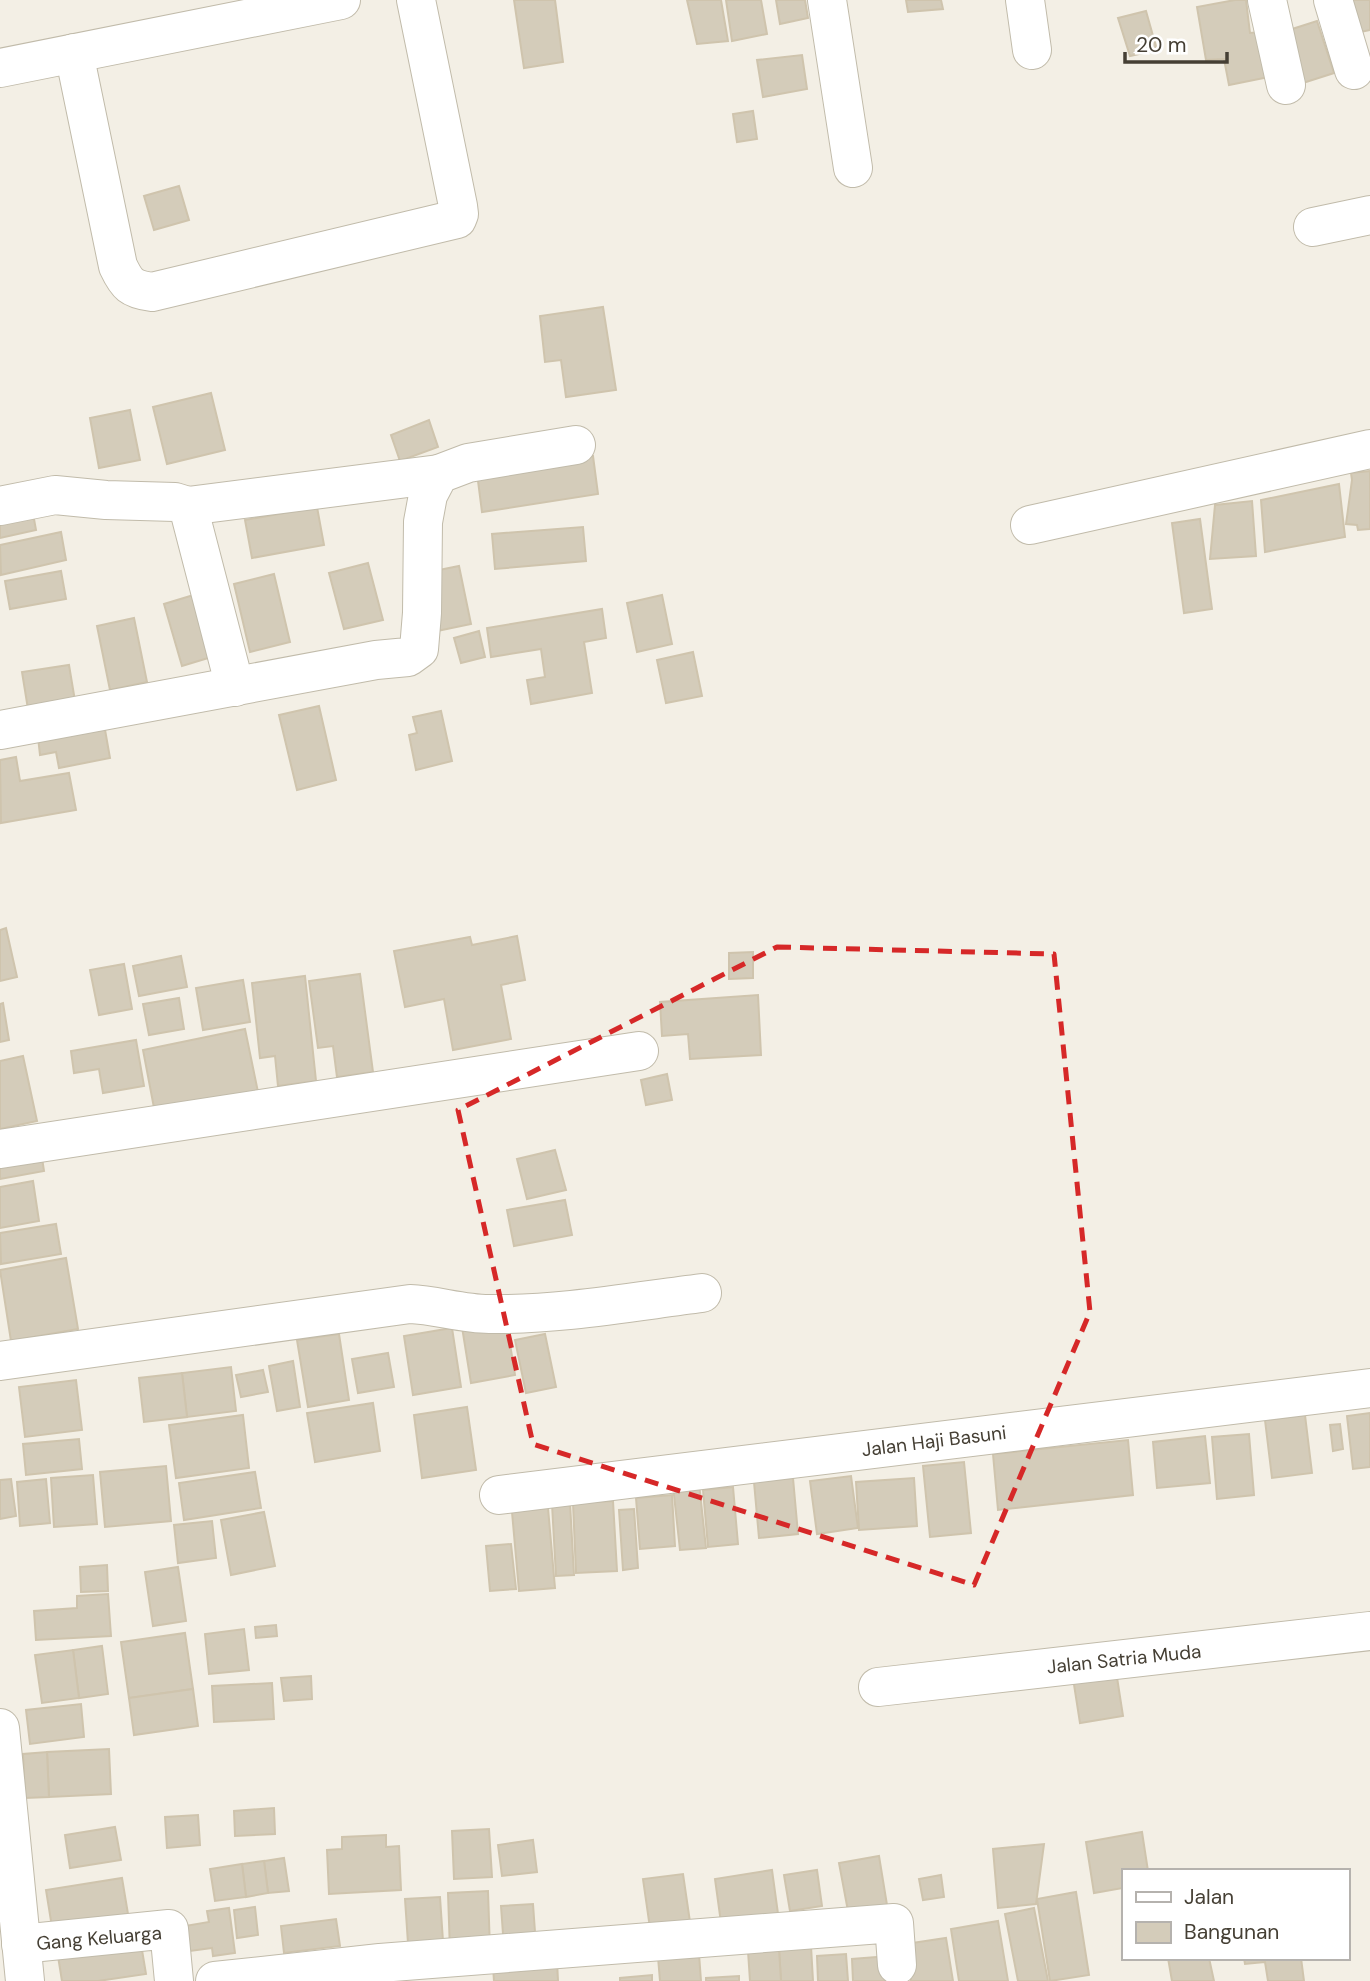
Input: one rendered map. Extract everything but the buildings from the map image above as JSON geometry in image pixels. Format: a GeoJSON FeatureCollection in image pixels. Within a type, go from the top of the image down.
{"type":"FeatureCollection","features":[{"type":"Feature","properties":{"kind":"street"},"geometry":{"type":"LineString","coordinates":[[0,68],[341,0]]}},
{"type":"Feature","properties":{"kind":"street"},"geometry":{"type":"LineString","coordinates":[[74,53],[118,266],[127,283],[139,290],[152,292],[457,219],[458,206],[416,0]]}},
{"type":"Feature","properties":{"kind":"street"},"geometry":{"type":"LineString","coordinates":[[827,0],[853,169]]}},
{"type":"Feature","properties":{"kind":"street"},"geometry":{"type":"LineString","coordinates":[[1025,0],[1032,50]]}},
{"type":"Feature","properties":{"kind":"street"},"geometry":{"type":"LineString","coordinates":[[1333,0],[1354,70]]}},
{"type":"Feature","properties":{"kind":"street"},"geometry":{"type":"LineString","coordinates":[[1278,2],[1286,85]]}},
{"type":"Feature","properties":{"kind":"street"},"geometry":{"type":"LineString","coordinates":[[1313,227],[1370,215]]}},
{"type":"Feature","properties":{"kind":"street"},"geometry":{"type":"LineString","coordinates":[[0,506],[55,495],[175,502],[188,506],[439,474],[468,463],[576,445]]}},
{"type":"Feature","properties":{"kind":"street"},"geometry":{"type":"LineString","coordinates":[[1030,525],[1370,449]]}},
{"type":"Feature","properties":{"kind":"street"},"geometry":{"type":"LineString","coordinates":[[1,728],[376,660],[408,657],[419,649],[423,522],[428,495],[439,474]]}},
{"type":"Feature","properties":{"kind":"street"},"geometry":{"type":"LineString","coordinates":[[188,506],[235,687]]}},
{"type":"Feature","properties":{"kind":"street"},"geometry":{"type":"LineString","coordinates":[[0,1149],[639,1051]]}},
{"type":"Feature","properties":{"kind":"street"},"geometry":{"type":"LineString","coordinates":[[0,1361],[410,1304],[487,1315],[551,1313],[702,1293]]}},
{"type":"Feature","properties":{"kind":"street","name":"Jalan Haji Basuni"},"geometry":{"type":"LineString","coordinates":[[499,1495],[1370,1388]]}},
{"type":"Feature","properties":{"kind":"street","name":"Jalan Satria Muda"},"geometry":{"type":"LineString","coordinates":[[878,1687],[1370,1632]]}},
{"type":"Feature","properties":{"kind":"street"},"geometry":{"type":"LineString","coordinates":[[0,1728],[23,1963]]}},
{"type":"Feature","properties":{"kind":"street"},"geometry":{"type":"LineString","coordinates":[[215,1981],[380,1964],[894,1923],[897,1965]]}},
{"type":"Feature","properties":{"kind":"street","name":"Gang Keluarga"},"geometry":{"type":"LineString","coordinates":[[23,1963],[169,1929],[174,1981]]}},
{"type":"Feature","properties":{"kind":"highlighted area"},"geometry":{"type":"Polygon","coordinates":[[[777,947],[1054,954],[1090,1312],[974,1585],[533,1444],[458,1110],[777,947]]]}}]}
